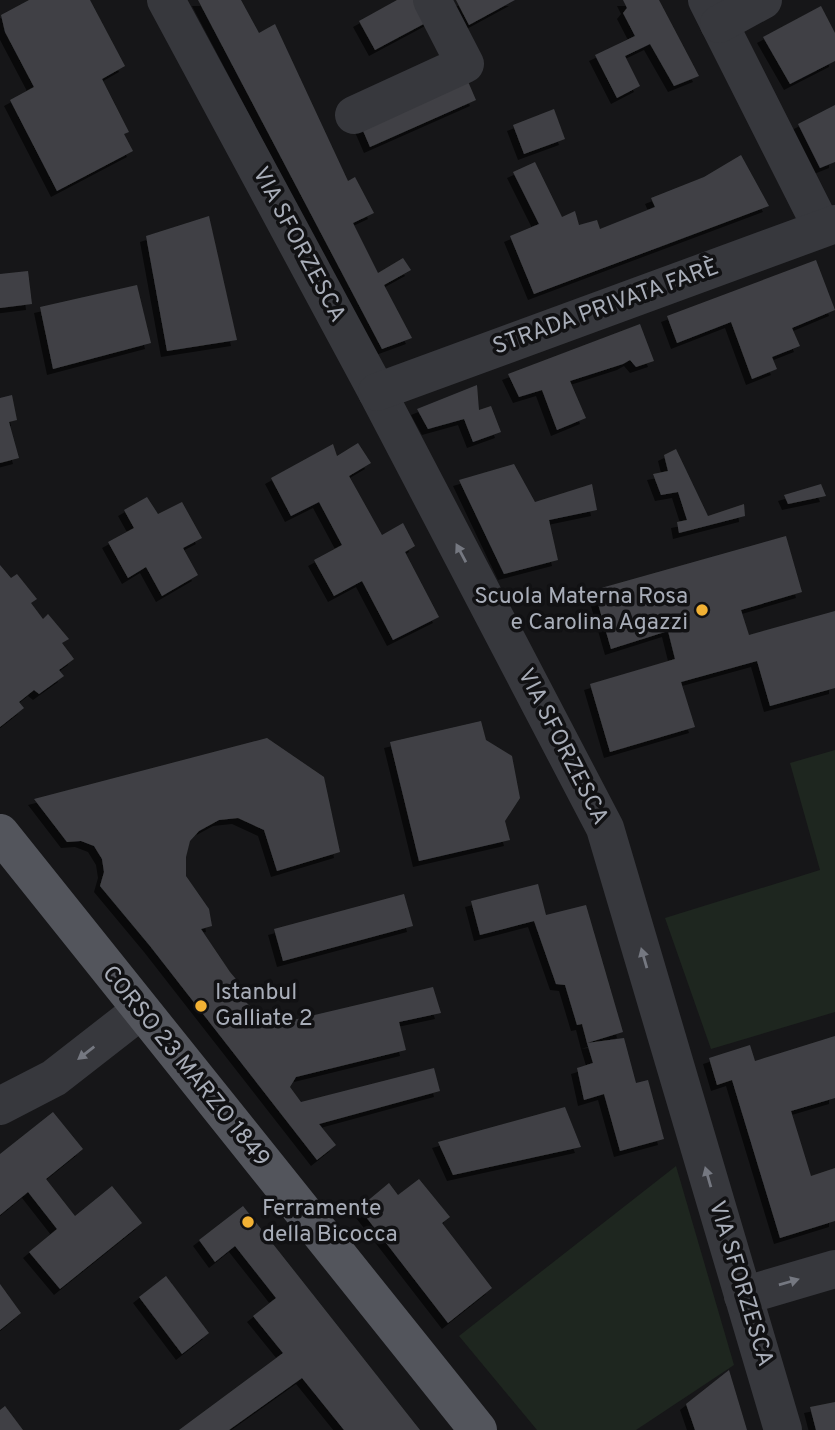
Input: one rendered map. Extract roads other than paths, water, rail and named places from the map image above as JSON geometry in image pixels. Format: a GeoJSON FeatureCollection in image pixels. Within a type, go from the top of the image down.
{"type":"FeatureCollection","features":[{"type":"Feature","properties":{"kind":"main road","name":"CORSO 23 MARZO 1849"},"geometry":{"type":"LineString","coordinates":[[0,833],[478,1430]]}},
{"type":"Feature","properties":{"kind":"street","name":"VIA SFORZESCA"},"geometry":{"type":"LineString","coordinates":[[166,0],[377,392],[605,828],[783,1430]]}},
{"type":"Feature","properties":{"kind":"street"},"geometry":{"type":"LineString","coordinates":[[354,115],[465,64],[432,0]]}},
{"type":"Feature","properties":{"kind":"street"},"geometry":{"type":"LineString","coordinates":[[763,0],[713,12],[829,226]]}},
{"type":"Feature","properties":{"kind":"street","name":"STRADA PRIVATA FARÈ"},"geometry":{"type":"LineString","coordinates":[[377,392],[829,226]]}},
{"type":"Feature","properties":{"kind":"street"},"geometry":{"type":"LineString","coordinates":[[0,1106],[54,1078],[140,1010]]}},
{"type":"Feature","properties":{"kind":"street"},"geometry":{"type":"LineString","coordinates":[[743,1296],[835,1269]]}},
{"type":"Feature","properties":{"kind":"place","name":"Scuola Materna Rosa e Carolina Agazzi"},"geometry":{"type":"Point","coordinates":[702,610]}},
{"type":"Feature","properties":{"kind":"place","name":"Istanbul Galliate 2"},"geometry":{"type":"Point","coordinates":[201,1006]}},
{"type":"Feature","properties":{"kind":"place","name":"Ferramente della Bicocca"},"geometry":{"type":"Point","coordinates":[248,1222]}}]}
